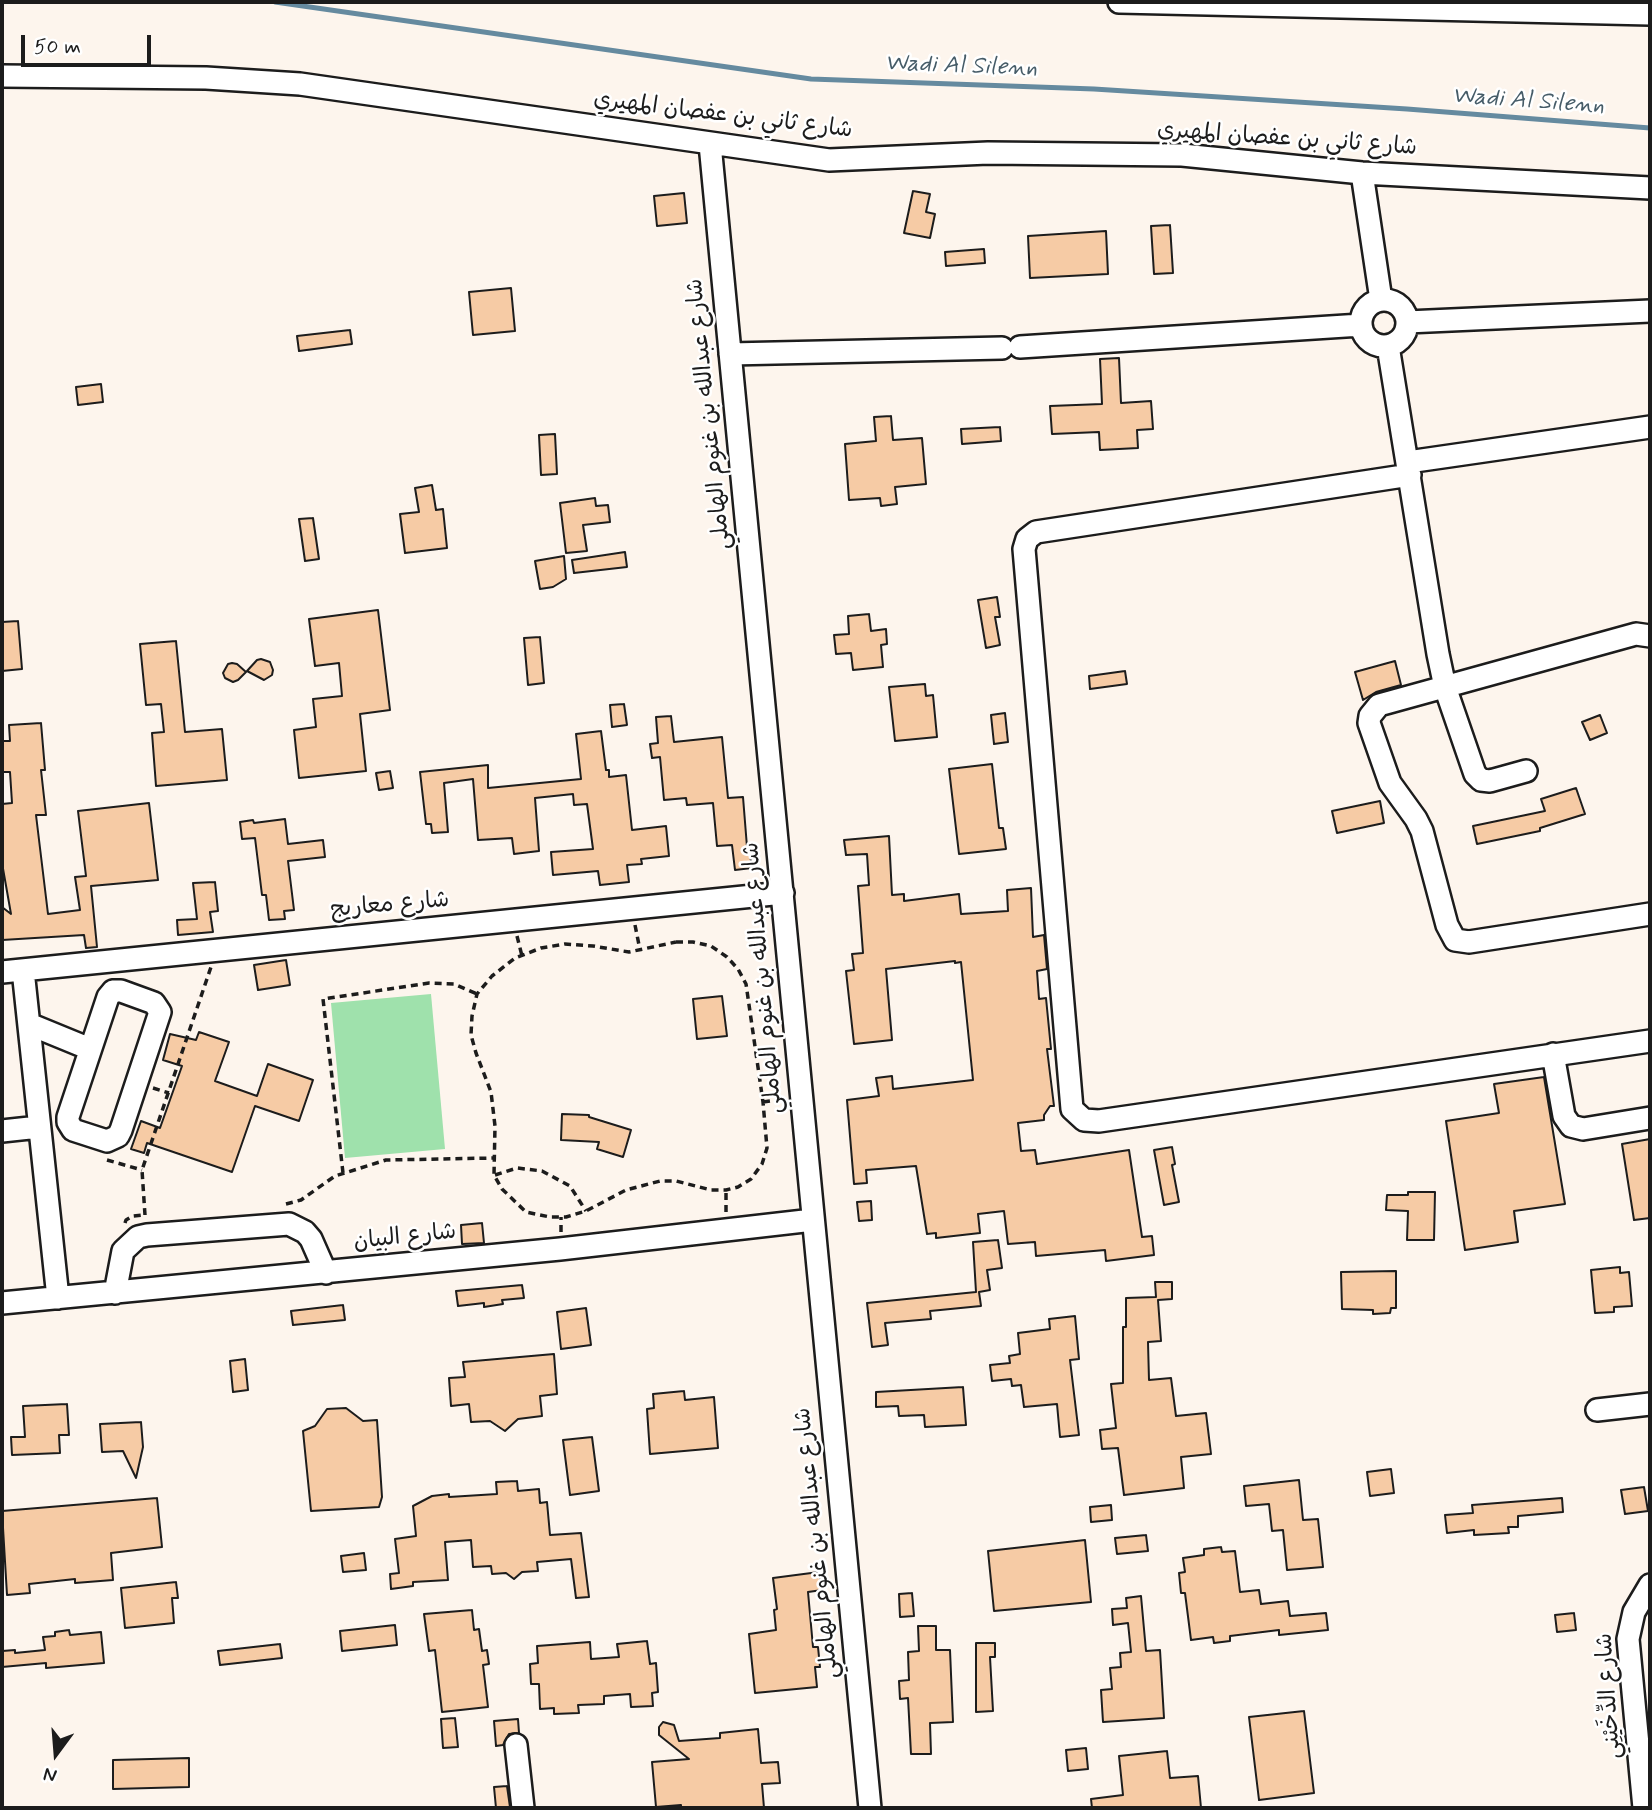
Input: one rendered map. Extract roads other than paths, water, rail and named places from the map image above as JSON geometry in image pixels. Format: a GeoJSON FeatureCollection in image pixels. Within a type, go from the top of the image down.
{"type":"FeatureCollection","features":[{"type":"Feature","properties":{"kind":"street"},"geometry":{"type":"LineString","coordinates":[[1119,2],[1620,8],[1650,14]]}},
{"type":"Feature","properties":{"kind":"street","name":"شارع ثاني بن عفصان المهيري"},"geometry":{"type":"LineString","coordinates":[[2,76],[206,78],[300,84],[829,160],[988,153],[1182,155],[1362,173],[1650,188]]}},
{"type":"Feature","properties":{"kind":"street","name":"شارع عبدالله بن غنوم الهاملي"},"geometry":{"type":"LineString","coordinates":[[710,144],[870,1808]]}},
{"type":"Feature","properties":{"kind":"street"},"geometry":{"type":"LineString","coordinates":[[1362,173],[1381,300]]}},
{"type":"Feature","properties":{"kind":"street"},"geometry":{"type":"LineString","coordinates":[[1381,300],[1397,304],[1403,309],[1407,322],[1406,332],[1401,339],[1388,346],[1371,342],[1361,325],[1367,307],[1381,300]]}},
{"type":"Feature","properties":{"kind":"street"},"geometry":{"type":"LineString","coordinates":[[1407,322],[1650,311]]}},
{"type":"Feature","properties":{"kind":"street"},"geometry":{"type":"LineString","coordinates":[[730,354],[1011,347],[1361,325]]}},
{"type":"Feature","properties":{"kind":"street"},"geometry":{"type":"LineString","coordinates":[[1388,346],[1445,687],[1475,774],[1481,780],[1490,781],[1526,771]]}},
{"type":"Feature","properties":{"kind":"street"},"geometry":{"type":"LineString","coordinates":[[1650,427],[1036,533],[1027,539],[1024,549],[1070,1101],[1077,1115],[1084,1120],[1099,1121],[1650,1041]]}},
{"type":"Feature","properties":{"kind":"street"},"geometry":{"type":"LineString","coordinates":[[1650,636],[1636,635],[1379,705],[1370,716],[1369,723],[1390,783],[1422,831],[1447,925],[1455,940],[1469,942],[1650,914]]}},
{"type":"Feature","properties":{"kind":"street","name":"شارع معاريج"},"geometry":{"type":"LineString","coordinates":[[12,971],[783,893]]}},
{"type":"Feature","properties":{"kind":"street"},"geometry":{"type":"LineString","coordinates":[[12,971],[29,1024],[58,1298]]}},
{"type":"Feature","properties":{"kind":"street"},"geometry":{"type":"LineString","coordinates":[[113,991],[121,991],[154,1003],[160,1008],[121,1130],[114,1140],[107,1141],[73,1130],[68,1122],[90,1049],[108,997],[113,991]]}},
{"type":"Feature","properties":{"kind":"street"},"geometry":{"type":"LineString","coordinates":[[29,1024],[90,1049]]}},
{"type":"Feature","properties":{"kind":"street"},"geometry":{"type":"LineString","coordinates":[[1553,1054],[1564,1116],[1571,1126],[1583,1129],[1650,1118]]}},
{"type":"Feature","properties":{"kind":"street"},"geometry":{"type":"LineString","coordinates":[[2,1131],[40,1127]]}},
{"type":"Feature","properties":{"kind":"street","name":"شارع البيان"},"geometry":{"type":"LineString","coordinates":[[2,1303],[698,1235],[813,1220]]}},
{"type":"Feature","properties":{"kind":"street"},"geometry":{"type":"LineString","coordinates":[[116,1293],[120,1260],[129,1243],[147,1235],[186,1231],[289,1224],[298,1227],[311,1239],[326,1273]]}},
{"type":"Feature","properties":{"kind":"street"},"geometry":{"type":"LineString","coordinates":[[1597,1410],[1650,1405]]}},
{"type":"Feature","properties":{"kind":"street","name":"شارع الدِّخَيْنِي"},"geometry":{"type":"LineString","coordinates":[[1644,1808],[1628,1639],[1634,1612],[1650,1585]]}},
{"type":"Feature","properties":{"kind":"street"},"geometry":{"type":"LineString","coordinates":[[516,1745],[523,1808]]}},
{"type":"Feature","properties":{"kind":"waterway","name":"Wadi Al Silenn"},"geometry":{"type":"LineString","coordinates":[[275,2],[811,79],[1094,89],[1650,128]]}}]}
